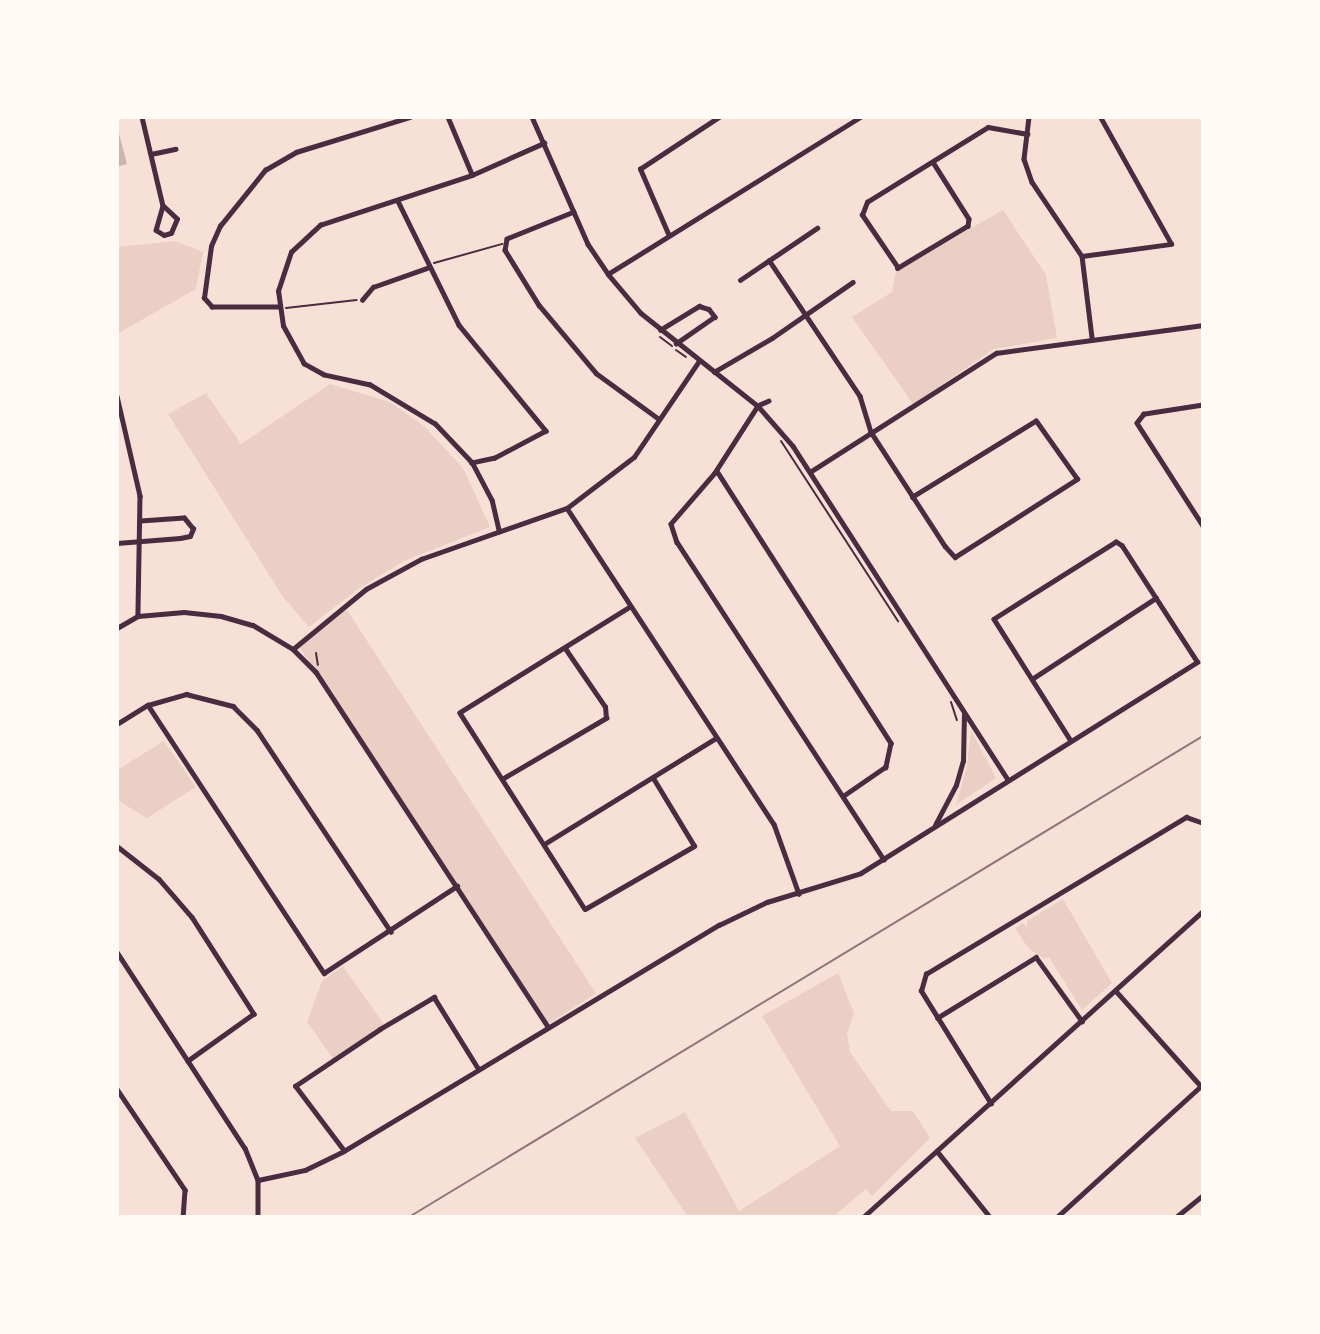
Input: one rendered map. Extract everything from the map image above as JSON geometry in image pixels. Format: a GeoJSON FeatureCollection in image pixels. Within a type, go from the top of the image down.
{"type":"FeatureCollection","features":[{"type":"Feature","properties":{"kind":"street"},"geometry":{"type":"LineString","coordinates":[[142,117],[163,206],[156,230],[164,235],[171,233],[177,219],[163,206]]}},
{"type":"Feature","properties":{"kind":"street"},"geometry":{"type":"LineString","coordinates":[[278,307],[212,307],[204,298],[211,246],[227,215],[265,170],[296,152],[410,117]]}},
{"type":"Feature","properties":{"kind":"street"},"geometry":{"type":"LineString","coordinates":[[447,117],[472,175]]}},
{"type":"Feature","properties":{"kind":"street"},"geometry":{"type":"LineString","coordinates":[[533,117],[573,212],[608,274],[659,332],[758,406],[810,472],[1008,779]]}},
{"type":"Feature","properties":{"kind":"street"},"geometry":{"type":"LineString","coordinates":[[669,236],[640,169],[719,117]]}},
{"type":"Feature","properties":{"kind":"street"},"geometry":{"type":"LineString","coordinates":[[608,274],[860,117]]}},
{"type":"Feature","properties":{"kind":"street"},"geometry":{"type":"LineString","coordinates":[[1029,117],[1024,159],[1032,183],[1082,256],[1091,338]]}},
{"type":"Feature","properties":{"kind":"street"},"geometry":{"type":"LineString","coordinates":[[1082,256],[1171,244],[1100,117]]}},
{"type":"Feature","properties":{"kind":"street"},"geometry":{"type":"LineString","coordinates":[[933,162],[969,219],[968,226],[898,268],[861,209],[933,162],[988,127],[1027,134]]}},
{"type":"Feature","properties":{"kind":"street"},"geometry":{"type":"LineString","coordinates":[[499,532],[492,501],[472,463],[457,443],[408,404],[370,385],[324,375],[304,364],[278,307],[284,267],[304,236],[329,221],[472,175],[544,143]]}},
{"type":"Feature","properties":{"kind":"street"},"geometry":{"type":"LineString","coordinates":[[151,154],[175,149]]}},
{"type":"Feature","properties":{"kind":"street"},"geometry":{"type":"LineString","coordinates":[[398,201],[427,268],[478,352],[546,431],[495,458],[472,463]]}},
{"type":"Feature","properties":{"kind":"street"},"geometry":{"type":"LineString","coordinates":[[573,212],[504,244],[539,305],[566,340],[596,373],[659,419]]}},
{"type":"Feature","properties":{"kind":"street"},"geometry":{"type":"LineString","coordinates":[[740,280],[817,228]]}},
{"type":"Feature","properties":{"kind":"street"},"geometry":{"type":"LineString","coordinates":[[769,260],[860,396],[871,432],[913,497],[955,557],[1077,479],[1036,421],[913,497]]}},
{"type":"Feature","properties":{"kind":"street"},"geometry":{"type":"LineString","coordinates":[[362,300],[378,285],[427,268]]}},
{"type":"Feature","properties":{"kind":"street"},"geometry":{"type":"LineString","coordinates":[[714,372],[853,282]]}},
{"type":"Feature","properties":{"kind":"street"},"geometry":{"type":"LineString","coordinates":[[659,332],[699,306],[709,309],[715,317],[676,344]]}},
{"type":"Feature","properties":{"kind":"street"},"geometry":{"type":"LineString","coordinates":[[810,472],[996,353],[1091,338],[1203,325]]}},
{"type":"Feature","properties":{"kind":"street"},"geometry":{"type":"LineString","coordinates":[[293,649],[366,589],[421,559],[567,508],[634,457],[698,362]]}},
{"type":"Feature","properties":{"kind":"street"},"geometry":{"type":"LineString","coordinates":[[117,396],[128,433],[141,521],[138,616]]}},
{"type":"Feature","properties":{"kind":"street"},"geometry":{"type":"LineString","coordinates":[[769,401],[758,406],[717,471],[671,524],[677,542],[884,860]]}},
{"type":"Feature","properties":{"kind":"street"},"geometry":{"type":"LineString","coordinates":[[1203,405],[1144,414],[1137,423],[1203,526]]}},
{"type":"Feature","properties":{"kind":"street"},"geometry":{"type":"LineString","coordinates":[[717,471],[891,743],[886,767],[844,796]]}},
{"type":"Feature","properties":{"kind":"street"},"geometry":{"type":"LineString","coordinates":[[567,508],[774,824],[799,894]]}},
{"type":"Feature","properties":{"kind":"street"},"geometry":{"type":"LineString","coordinates":[[117,543],[142,543],[190,536],[193,529],[184,517],[141,521]]}},
{"type":"Feature","properties":{"kind":"street"},"geometry":{"type":"LineString","coordinates":[[258,1180],[305,1170],[344,1151],[719,925],[861,873],[1070,739],[1197,662],[1122,545],[1109,543],[994,619],[1070,739]]}},
{"type":"Feature","properties":{"kind":"street"},"geometry":{"type":"LineString","coordinates":[[1032,679],[1156,598]]}},
{"type":"Feature","properties":{"kind":"street"},"geometry":{"type":"LineString","coordinates":[[630,607],[566,650],[460,713],[546,843],[585,909],[694,846],[654,780]]}},
{"type":"Feature","properties":{"kind":"street"},"geometry":{"type":"LineString","coordinates":[[117,628],[138,616],[184,612],[221,616],[253,625],[293,649],[316,672],[548,1027]]}},
{"type":"Feature","properties":{"kind":"street"},"geometry":{"type":"LineString","coordinates":[[502,779],[606,718],[605,707],[566,650]]}},
{"type":"Feature","properties":{"kind":"street"},"geometry":{"type":"LineString","coordinates":[[117,724],[148,705],[186,694],[233,706],[257,730],[391,932]]}},
{"type":"Feature","properties":{"kind":"street"},"geometry":{"type":"LineString","coordinates":[[148,705],[324,973],[391,932],[457,886]]}},
{"type":"Feature","properties":{"kind":"street"},"geometry":{"type":"LineString","coordinates":[[932,829],[956,785],[963,761],[964,713]]}},
{"type":"Feature","properties":{"kind":"street"},"geometry":{"type":"LineString","coordinates":[[546,843],[654,780],[716,738]]}},
{"type":"Feature","properties":{"kind":"street"},"geometry":{"type":"LineString","coordinates":[[992,1104],[921,991],[926,974],[1186,817],[1203,823]]}},
{"type":"Feature","properties":{"kind":"street"},"geometry":{"type":"LineString","coordinates":[[117,846],[159,880],[192,917],[254,1014],[188,1061]]}},
{"type":"Feature","properties":{"kind":"street"},"geometry":{"type":"LineString","coordinates":[[863,1217],[992,1104],[1203,911]]}},
{"type":"Feature","properties":{"kind":"street"},"geometry":{"type":"LineString","coordinates":[[117,952],[245,1148],[258,1180],[258,1217]]}},
{"type":"Feature","properties":{"kind":"street"},"geometry":{"type":"LineString","coordinates":[[937,1018],[1036,957],[1083,1021]]}},
{"type":"Feature","properties":{"kind":"street"},"geometry":{"type":"LineString","coordinates":[[1057,1217],[1202,1085],[1116,991]]}},
{"type":"Feature","properties":{"kind":"street"},"geometry":{"type":"LineString","coordinates":[[344,1151],[295,1086],[380,1029],[434,998],[478,1068]]}},
{"type":"Feature","properties":{"kind":"street"},"geometry":{"type":"LineString","coordinates":[[117,1089],[184,1190],[183,1217]]}},
{"type":"Feature","properties":{"kind":"street"},"geometry":{"type":"LineString","coordinates":[[937,1151],[990,1217]]}},
{"type":"Feature","properties":{"kind":"street"},"geometry":{"type":"LineString","coordinates":[[1175,1217],[1203,1195]]}},
{"type":"Feature","properties":{"kind":"path"},"geometry":{"type":"LineString","coordinates":[[427,268],[463,252],[504,244]]}},
{"type":"Feature","properties":{"kind":"path"},"geometry":{"type":"LineString","coordinates":[[284,308],[362,300]]}},
{"type":"Feature","properties":{"kind":"path"},"geometry":{"type":"LineString","coordinates":[[659,332],[698,362]]}},
{"type":"Feature","properties":{"kind":"path"},"geometry":{"type":"LineString","coordinates":[[774,433],[902,628]]}},
{"type":"Feature","properties":{"kind":"path"},"geometry":{"type":"LineString","coordinates":[[945,693],[959,725]]}},
{"type":"Feature","properties":{"kind":"shaded area"},"geometry":{"type":"Polygon","coordinates":[[[1003,210],[1046,275],[1057,338],[994,349],[913,404],[852,317],[892,292],[896,271],[1003,210]]]}},
{"type":"Feature","properties":{"kind":"shaded area"},"geometry":{"type":"Polygon","coordinates":[[[175,241],[203,252],[196,289],[117,334],[117,247],[175,241]]]}},
{"type":"Feature","properties":{"kind":"shaded area"},"geometry":{"type":"Polygon","coordinates":[[[330,384],[390,402],[424,426],[463,468],[490,527],[404,561],[358,589],[309,627],[283,597],[168,414],[206,393],[241,444],[330,384]]]}},
{"type":"Feature","properties":{"kind":"shaded area"},"geometry":{"type":"Polygon","coordinates":[[[347,610],[596,993],[546,1026],[297,643],[347,610]]]}},
{"type":"Feature","properties":{"kind":"shaded area"},"geometry":{"type":"Polygon","coordinates":[[[971,730],[996,778],[956,805],[967,766],[971,730]]]}},
{"type":"Feature","properties":{"kind":"shaded area"},"geometry":{"type":"Polygon","coordinates":[[[164,741],[196,787],[147,818],[117,800],[117,770],[164,741]]]}},
{"type":"Feature","properties":{"kind":"shaded area"},"geometry":{"type":"Polygon","coordinates":[[[1063,899],[1112,983],[1082,1010],[1049,957],[1044,959],[1028,948],[1015,928],[1023,923],[1027,927],[1027,921],[1063,899]]]}},
{"type":"Feature","properties":{"kind":"shaded area"},"geometry":{"type":"Polygon","coordinates":[[[343,966],[385,1026],[333,1059],[307,1022],[322,981],[343,966]]]}},
{"type":"Feature","properties":{"kind":"shaded area"},"geometry":{"type":"Polygon","coordinates":[[[838,973],[854,1013],[847,1033],[850,1052],[891,1111],[913,1111],[930,1138],[872,1196],[866,1189],[833,1217],[688,1217],[635,1138],[685,1112],[739,1211],[840,1146],[762,1016],[838,973]]]}},
{"type":"Feature","properties":{"kind":"building"},"geometry":{"type":"Polygon","coordinates":[[[117,126],[127,164],[117,167],[117,126]]]}},
{"type":"Feature","properties":{"kind":"railway"},"geometry":{"type":"LineString","coordinates":[[409,1217],[1203,736]]}}]}
